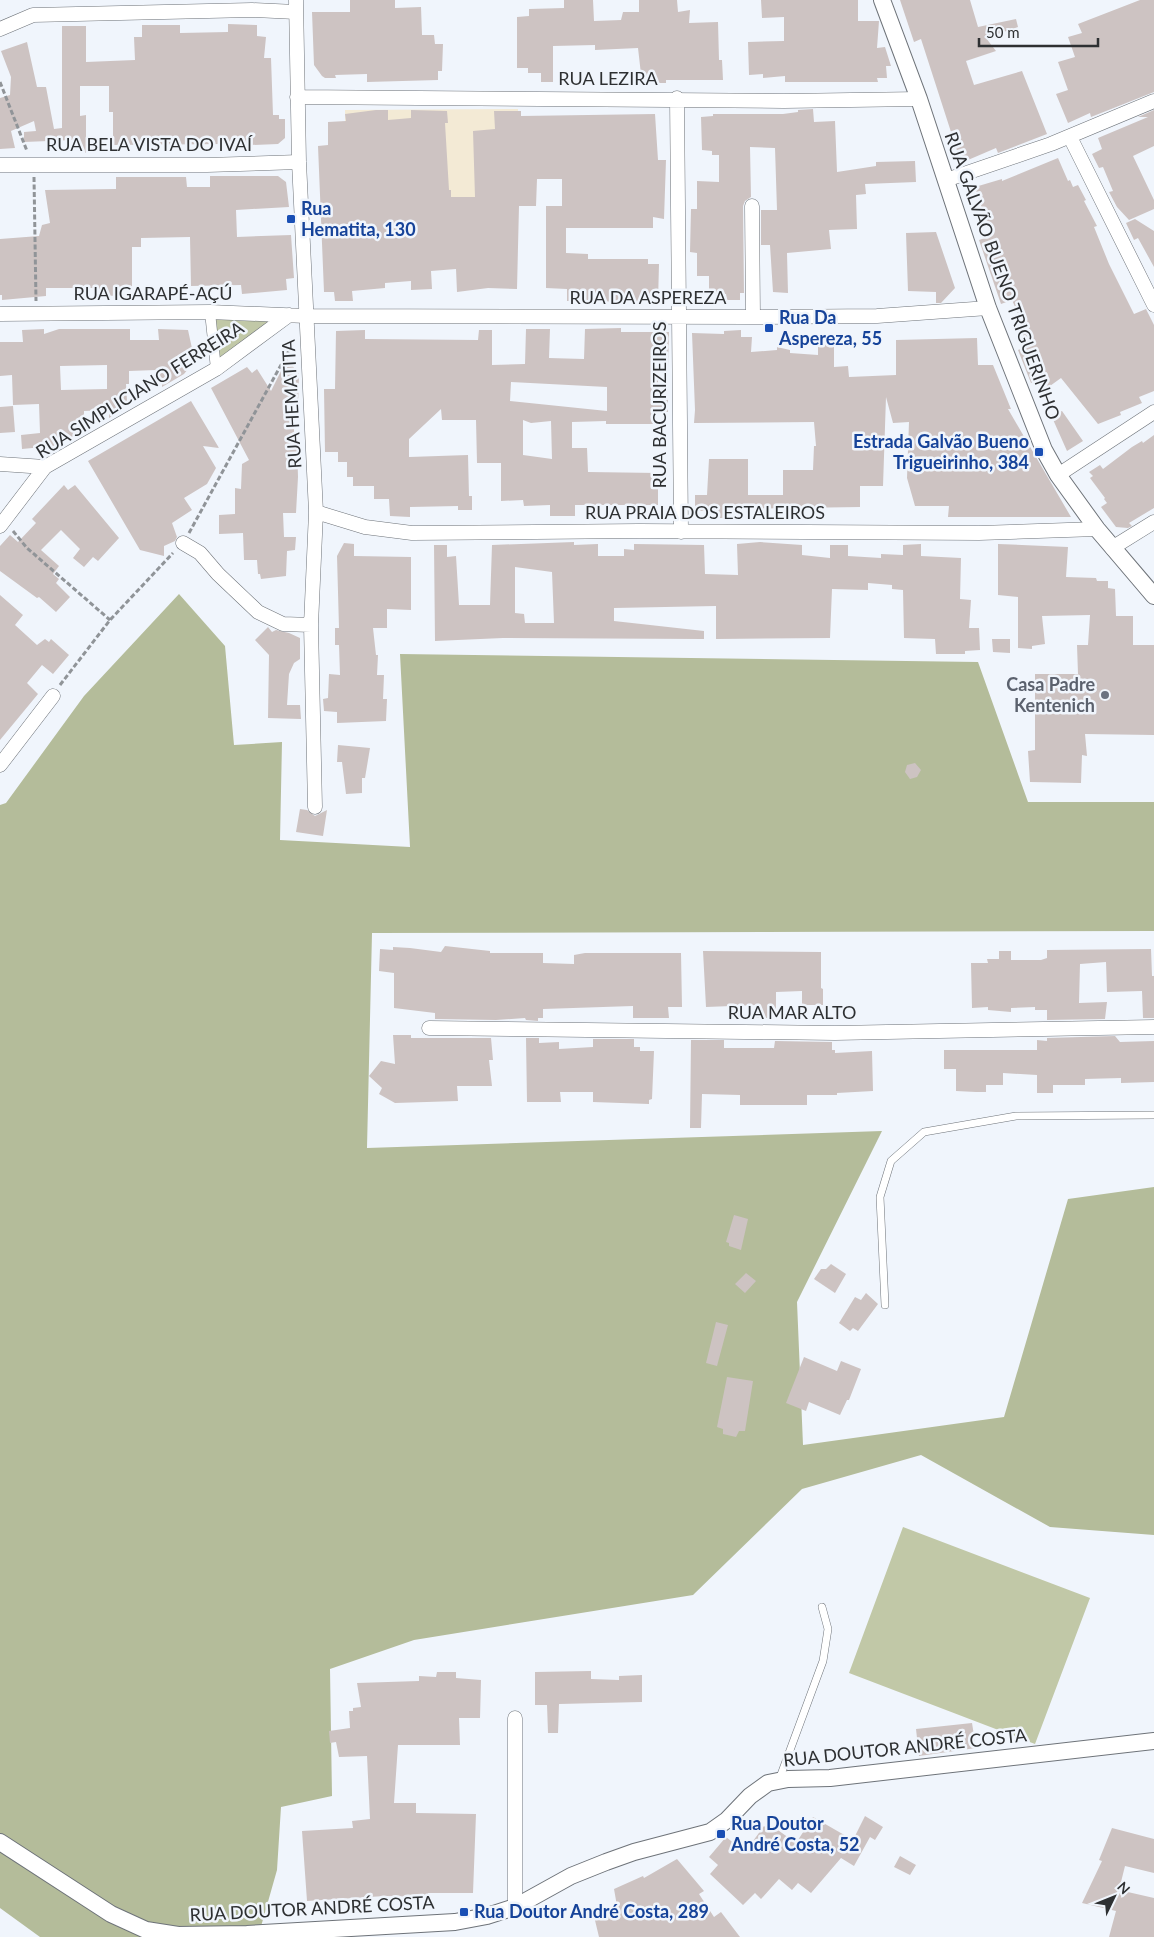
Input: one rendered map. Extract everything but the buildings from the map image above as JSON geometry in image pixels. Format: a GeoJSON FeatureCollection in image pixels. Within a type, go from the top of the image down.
{"type":"FeatureCollection","features":[{"type":"Feature","properties":{"kind":"street","name":"RUA GALVÃO BUENO TRIGUERINHO"},"geometry":{"type":"LineString","coordinates":[[882,0],[919,99],[988,308],[1028,414],[1058,475],[1112,548],[1154,596]]}},
{"type":"Feature","properties":{"kind":"street"},"geometry":{"type":"LineString","coordinates":[[0,29],[33,15],[242,10],[296,6]]}},
{"type":"Feature","properties":{"kind":"street","name":"RUA HEMATITA"},"geometry":{"type":"LineString","coordinates":[[296,6],[299,162],[316,512],[312,625],[315,807]]}},
{"type":"Feature","properties":{"kind":"street","name":"RUA LEZIRA"},"geometry":{"type":"LineString","coordinates":[[297,98],[677,98],[784,101],[919,99]]}},
{"type":"Feature","properties":{"kind":"street","name":"RUA BACURIZEIROS"},"geometry":{"type":"LineString","coordinates":[[677,98],[681,532]]}},
{"type":"Feature","properties":{"kind":"street"},"geometry":{"type":"LineString","coordinates":[[946,180],[1070,136],[1154,101]]}},
{"type":"Feature","properties":{"kind":"street"},"geometry":{"type":"LineString","coordinates":[[1070,136],[1154,305]]}},
{"type":"Feature","properties":{"kind":"street","name":"RUA BELA VISTA DO IVAÍ"},"geometry":{"type":"LineString","coordinates":[[0,165],[207,165],[299,162]]}},
{"type":"Feature","properties":{"kind":"street"},"geometry":{"type":"LineString","coordinates":[[752,206],[753,316]]}},
{"type":"Feature","properties":{"kind":"street","name":"RUA DA ASPEREZA"},"geometry":{"type":"LineString","coordinates":[[306,318],[877,316],[988,308]]}},
{"type":"Feature","properties":{"kind":"street"},"geometry":{"type":"LineString","coordinates":[[210,312],[216,369]]}},
{"type":"Feature","properties":{"kind":"street","name":"RUA IGARAPÉ-AÇÚ"},"geometry":{"type":"LineString","coordinates":[[0,314],[210,312],[289,315],[306,318]]}},
{"type":"Feature","properties":{"kind":"street","name":"RUA SIMPLICIANO FERREIRA"},"geometry":{"type":"LineString","coordinates":[[2,524],[45,467],[216,369],[289,315]]}},
{"type":"Feature","properties":{"kind":"street"},"geometry":{"type":"LineString","coordinates":[[1058,475],[1154,412]]}},
{"type":"Feature","properties":{"kind":"street"},"geometry":{"type":"LineString","coordinates":[[0,464],[45,467]]}},
{"type":"Feature","properties":{"kind":"street","name":"RUA PRAIA DOS ESTALEIROS"},"geometry":{"type":"LineString","coordinates":[[316,512],[365,527],[412,533],[979,533],[1097,529]]}},
{"type":"Feature","properties":{"kind":"street"},"geometry":{"type":"LineString","coordinates":[[1112,548],[1154,522]]}},
{"type":"Feature","properties":{"kind":"street"},"geometry":{"type":"LineString","coordinates":[[183,544],[200,553],[246,601],[264,615],[283,624],[312,625]]}},
{"type":"Feature","properties":{"kind":"street"},"geometry":{"type":"LineString","coordinates":[[0,765],[53,696]]}},
{"type":"Feature","properties":{"kind":"street","name":"RUA MAR ALTO"},"geometry":{"type":"LineString","coordinates":[[429,1028],[835,1033],[1154,1027]]}},
{"type":"Feature","properties":{"kind":"street"},"geometry":{"type":"LineString","coordinates":[[515,1718],[515,1907]]}},
{"type":"Feature","properties":{"kind":"street","name":"RUA DOUTOR ANDRÉ COSTA"},"geometry":{"type":"LineString","coordinates":[[0,1842],[111,1914],[146,1930],[178,1935],[366,1932],[455,1922],[487,1916],[515,1907],[571,1876],[606,1862],[634,1852],[710,1832],[728,1820],[750,1796],[768,1783],[838,1777],[1154,1741]]}},
{"type":"Feature","properties":{"kind":"lane"},"geometry":{"type":"LineString","coordinates":[[885,1305],[880,1198],[891,1161],[924,1132],[1016,1116],[1154,1115]]}},
{"type":"Feature","properties":{"kind":"lane"},"geometry":{"type":"LineString","coordinates":[[779,1781],[823,1661],[828,1629],[822,1606]]}},
{"type":"Feature","properties":{"kind":"path"},"geometry":{"type":"LineString","coordinates":[[0,82],[32,164],[36,313]]}},
{"type":"Feature","properties":{"kind":"path"},"geometry":{"type":"LineString","coordinates":[[53,696],[78,659],[110,620],[183,544],[306,318]]}},
{"type":"Feature","properties":{"kind":"path"},"geometry":{"type":"LineString","coordinates":[[2,524],[26,548],[110,620]]}},
{"type":"Feature","properties":{"kind":"shaded area"},"geometry":{"type":"Polygon","coordinates":[[[518,109],[519,200],[346,202],[345,110],[518,109]]]}},
{"type":"Feature","properties":{"kind":"green space"},"geometry":{"type":"Polygon","coordinates":[[[210,312],[289,315],[216,369],[210,312]]]}},
{"type":"Feature","properties":{"kind":"green space"},"geometry":{"type":"Polygon","coordinates":[[[179,594],[225,646],[234,745],[282,742],[280,840],[410,847],[400,654],[978,662],[1028,802],[1154,802],[1154,931],[372,933],[367,1148],[882,1131],[797,1302],[803,1445],[1004,1417],[1068,1199],[1154,1187],[1154,1535],[1050,1527],[921,1455],[802,1489],[693,1595],[414,1640],[330,1669],[332,1796],[281,1807],[277,1870],[258,1937],[40,1937],[0,1908],[0,805],[6,803],[84,696],[179,594]]]}},
{"type":"Feature","properties":{"kind":"green space"},"geometry":{"type":"Polygon","coordinates":[[[903,1527],[1090,1598],[1035,1744],[849,1673],[903,1527]]]}},
{"type":"Feature","properties":{"kind":"place","name":"Rua Hematita, 130"},"geometry":{"type":"Point","coordinates":[291,219]}},
{"type":"Feature","properties":{"kind":"place","name":"Rua Da Aspereza, 55"},"geometry":{"type":"Point","coordinates":[769,328]}},
{"type":"Feature","properties":{"kind":"place","name":"Estrada Galvão Bueno Trigueirinho, 384"},"geometry":{"type":"Point","coordinates":[1039,452]}},
{"type":"Feature","properties":{"kind":"place","name":"Casa Padre Kentenich"},"geometry":{"type":"Point","coordinates":[1105,695]}},
{"type":"Feature","properties":{"kind":"place","name":"Rua Doutor André Costa, 52"},"geometry":{"type":"Point","coordinates":[721,1834]}},
{"type":"Feature","properties":{"kind":"place","name":"Rua Doutor André Costa, 289"},"geometry":{"type":"Point","coordinates":[464,1912]}}]}
